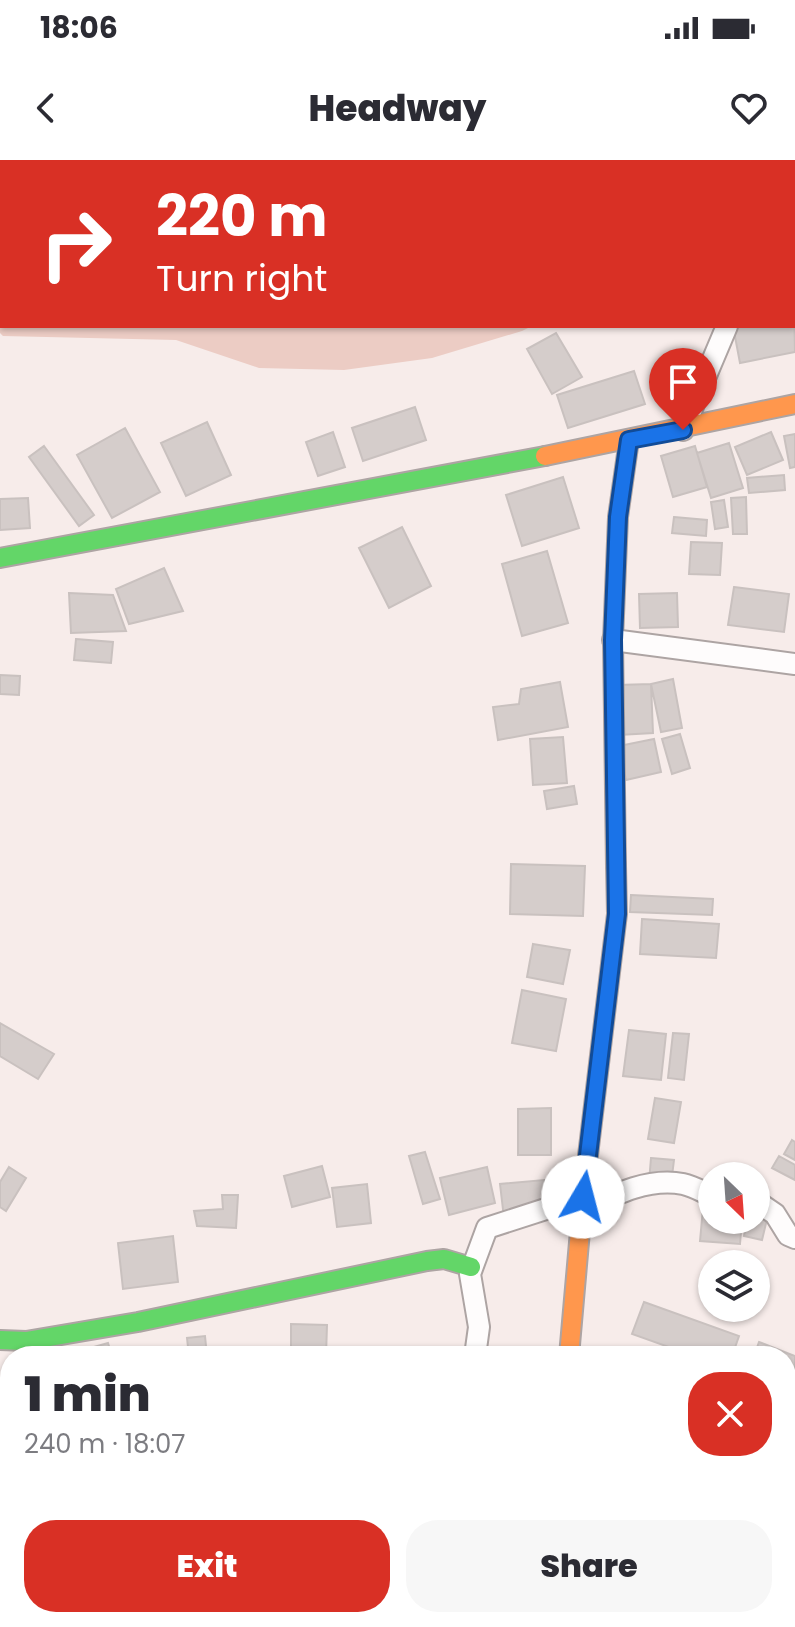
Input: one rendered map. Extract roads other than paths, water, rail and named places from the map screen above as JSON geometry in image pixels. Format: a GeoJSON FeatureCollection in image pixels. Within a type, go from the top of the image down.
{"type":"FeatureCollection","features":[{"type":"Feature","properties":{"kind":"street"},"geometry":{"type":"LineString","coordinates":[[683,430],[726,328]]}},
{"type":"Feature","properties":{"kind":"street"},"geometry":{"type":"LineString","coordinates":[[0,558],[683,430],[795,404]]}},
{"type":"Feature","properties":{"kind":"street"},"geometry":{"type":"LineString","coordinates":[[570,1346],[582,1204],[617,914],[613,640],[618,517],[629,440]]}},
{"type":"Feature","properties":{"kind":"street"},"geometry":{"type":"LineString","coordinates":[[613,640],[795,664]]}},
{"type":"Feature","properties":{"kind":"street"},"geometry":{"type":"LineString","coordinates":[[476,1346],[479,1327],[470,1274],[487,1228],[654,1184],[683,1184],[698,1190]]}},
{"type":"Feature","properties":{"kind":"street"},"geometry":{"type":"LineString","coordinates":[[770,1211],[788,1235],[795,1238]]}},
{"type":"Feature","properties":{"kind":"street"},"geometry":{"type":"LineString","coordinates":[[0,1340],[26,1341],[138,1322],[427,1261],[444,1259],[471,1267]]}}]}
